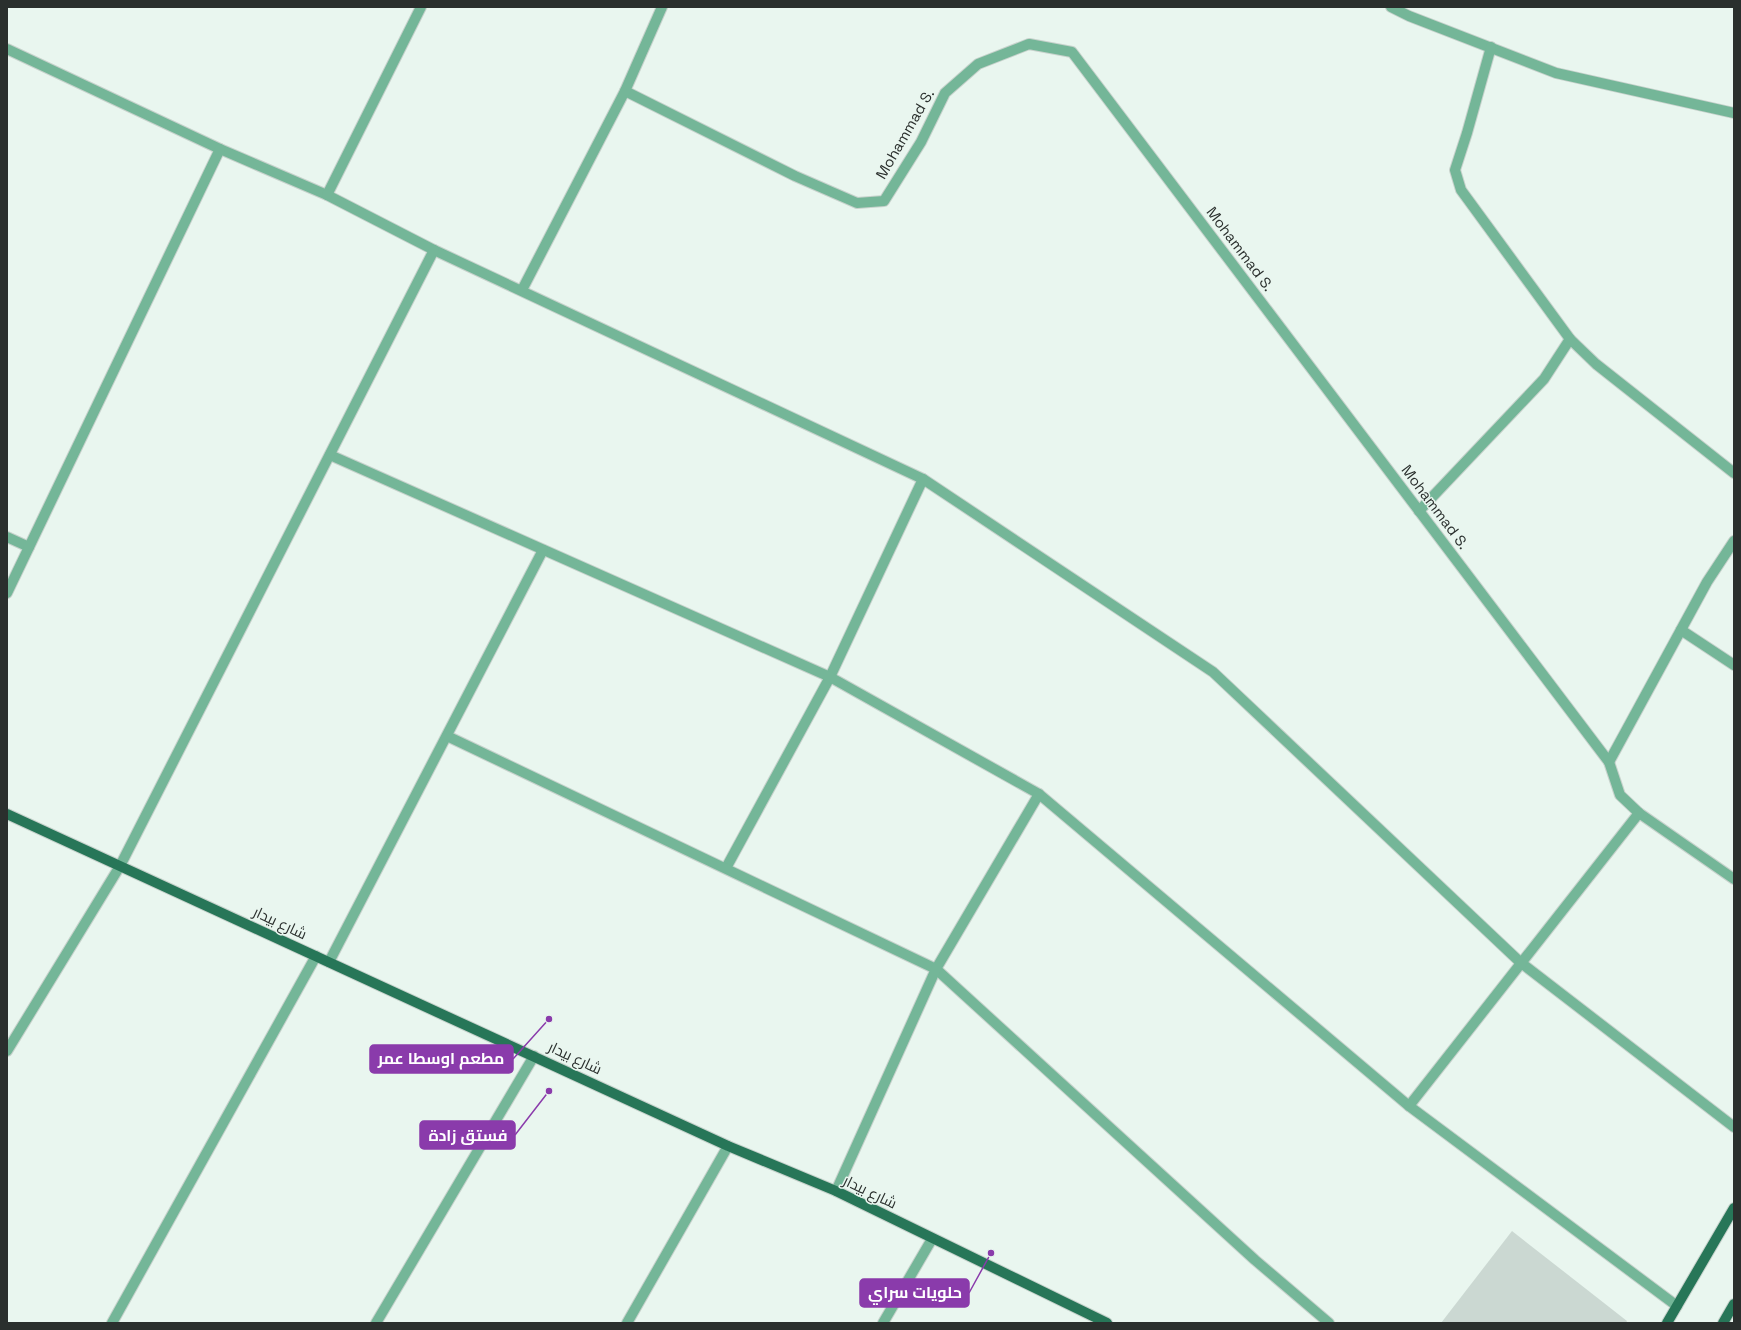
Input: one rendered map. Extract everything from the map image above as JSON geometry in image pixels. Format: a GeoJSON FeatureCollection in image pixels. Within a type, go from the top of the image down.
{"type":"FeatureCollection","features":[{"type":"Feature","properties":{"kind":"main road","name":"شارع بيدار"},"geometry":{"type":"LineString","coordinates":[[7,814],[728,1146],[836,1191],[1106,1323]]}},
{"type":"Feature","properties":{"kind":"main road"},"geometry":{"type":"LineString","coordinates":[[1667,1323],[1734,1208]]}},
{"type":"Feature","properties":{"kind":"main road"},"geometry":{"type":"LineString","coordinates":[[1723,1323],[1734,1304]]}},
{"type":"Feature","properties":{"kind":"main road"},"geometry":{"type":"LineString","coordinates":[[1729,1323],[1734,1307]]}},
{"type":"Feature","properties":{"kind":"street"},"geometry":{"type":"LineString","coordinates":[[327,195],[421,7]]}},
{"type":"Feature","properties":{"kind":"street"},"geometry":{"type":"LineString","coordinates":[[522,290],[626,91],[662,7]]}},
{"type":"Feature","properties":{"kind":"street"},"geometry":{"type":"LineString","coordinates":[[1391,7],[1409,16],[1556,73],[1734,113]]}},
{"type":"Feature","properties":{"kind":"street","name":"Mohammad S."},"geometry":{"type":"LineString","coordinates":[[626,91],[795,176],[857,203],[884,200],[921,142],[945,93],[978,64],[1029,44],[1072,52],[1609,762],[1620,795],[1639,813],[1734,879]]}},
{"type":"Feature","properties":{"kind":"street"},"geometry":{"type":"LineString","coordinates":[[1491,47],[1455,170],[1462,190],[1570,339],[1596,364],[1734,473]]}},
{"type":"Feature","properties":{"kind":"street"},"geometry":{"type":"LineString","coordinates":[[8,51],[220,149],[327,195],[434,250],[923,479],[1213,672],[1520,962],[1734,1127]]}},
{"type":"Feature","properties":{"kind":"street"},"geometry":{"type":"LineString","coordinates":[[7,593],[220,149]]}},
{"type":"Feature","properties":{"kind":"street"},"geometry":{"type":"LineString","coordinates":[[7,1051],[120,866],[434,250]]}},
{"type":"Feature","properties":{"kind":"street"},"geometry":{"type":"LineString","coordinates":[[1419,511],[1544,379],[1570,339]]}},
{"type":"Feature","properties":{"kind":"street"},"geometry":{"type":"LineString","coordinates":[[330,455],[830,677],[1039,794],[1409,1106],[1677,1306]]}},
{"type":"Feature","properties":{"kind":"street"},"geometry":{"type":"LineString","coordinates":[[726,868],[830,677],[923,479]]}},
{"type":"Feature","properties":{"kind":"street"},"geometry":{"type":"LineString","coordinates":[[7,537],[29,547]]}},
{"type":"Feature","properties":{"kind":"street"},"geometry":{"type":"LineString","coordinates":[[1609,762],[1707,582],[1734,541]]}},
{"type":"Feature","properties":{"kind":"street"},"geometry":{"type":"LineString","coordinates":[[329,962],[544,550]]}},
{"type":"Feature","properties":{"kind":"street"},"geometry":{"type":"LineString","coordinates":[[1681,630],[1734,665]]}},
{"type":"Feature","properties":{"kind":"street"},"geometry":{"type":"LineString","coordinates":[[447,736],[936,969],[1255,1260],[1329,1323]]}},
{"type":"Feature","properties":{"kind":"street"},"geometry":{"type":"LineString","coordinates":[[836,1191],[936,969],[1039,794]]}},
{"type":"Feature","properties":{"kind":"street"},"geometry":{"type":"LineString","coordinates":[[1409,1106],[1520,962],[1639,813]]}},
{"type":"Feature","properties":{"kind":"street"},"geometry":{"type":"LineString","coordinates":[[112,1323],[316,956]]}},
{"type":"Feature","properties":{"kind":"street"},"geometry":{"type":"LineString","coordinates":[[376,1323],[534,1056]]}},
{"type":"Feature","properties":{"kind":"street"},"geometry":{"type":"LineString","coordinates":[[627,1323],[728,1146]]}},
{"type":"Feature","properties":{"kind":"street"},"geometry":{"type":"LineString","coordinates":[[883,1323],[932,1239]]}},
{"type":"Feature","properties":{"kind":"building"},"geometry":{"type":"Polygon","coordinates":[[[1512,1231],[1627,1321],[1626,1323],[1441,1323],[1512,1231]]]}},
{"type":"Feature","properties":{"kind":"place","name":"مطعم اوسطا عمر"},"geometry":{"type":"Point","coordinates":[549,1019]}},
{"type":"Feature","properties":{"kind":"place","name":"فستق زادة"},"geometry":{"type":"Point","coordinates":[549,1091]}},
{"type":"Feature","properties":{"kind":"place","name":"حلويات سراي"},"geometry":{"type":"Point","coordinates":[991,1253]}}]}
